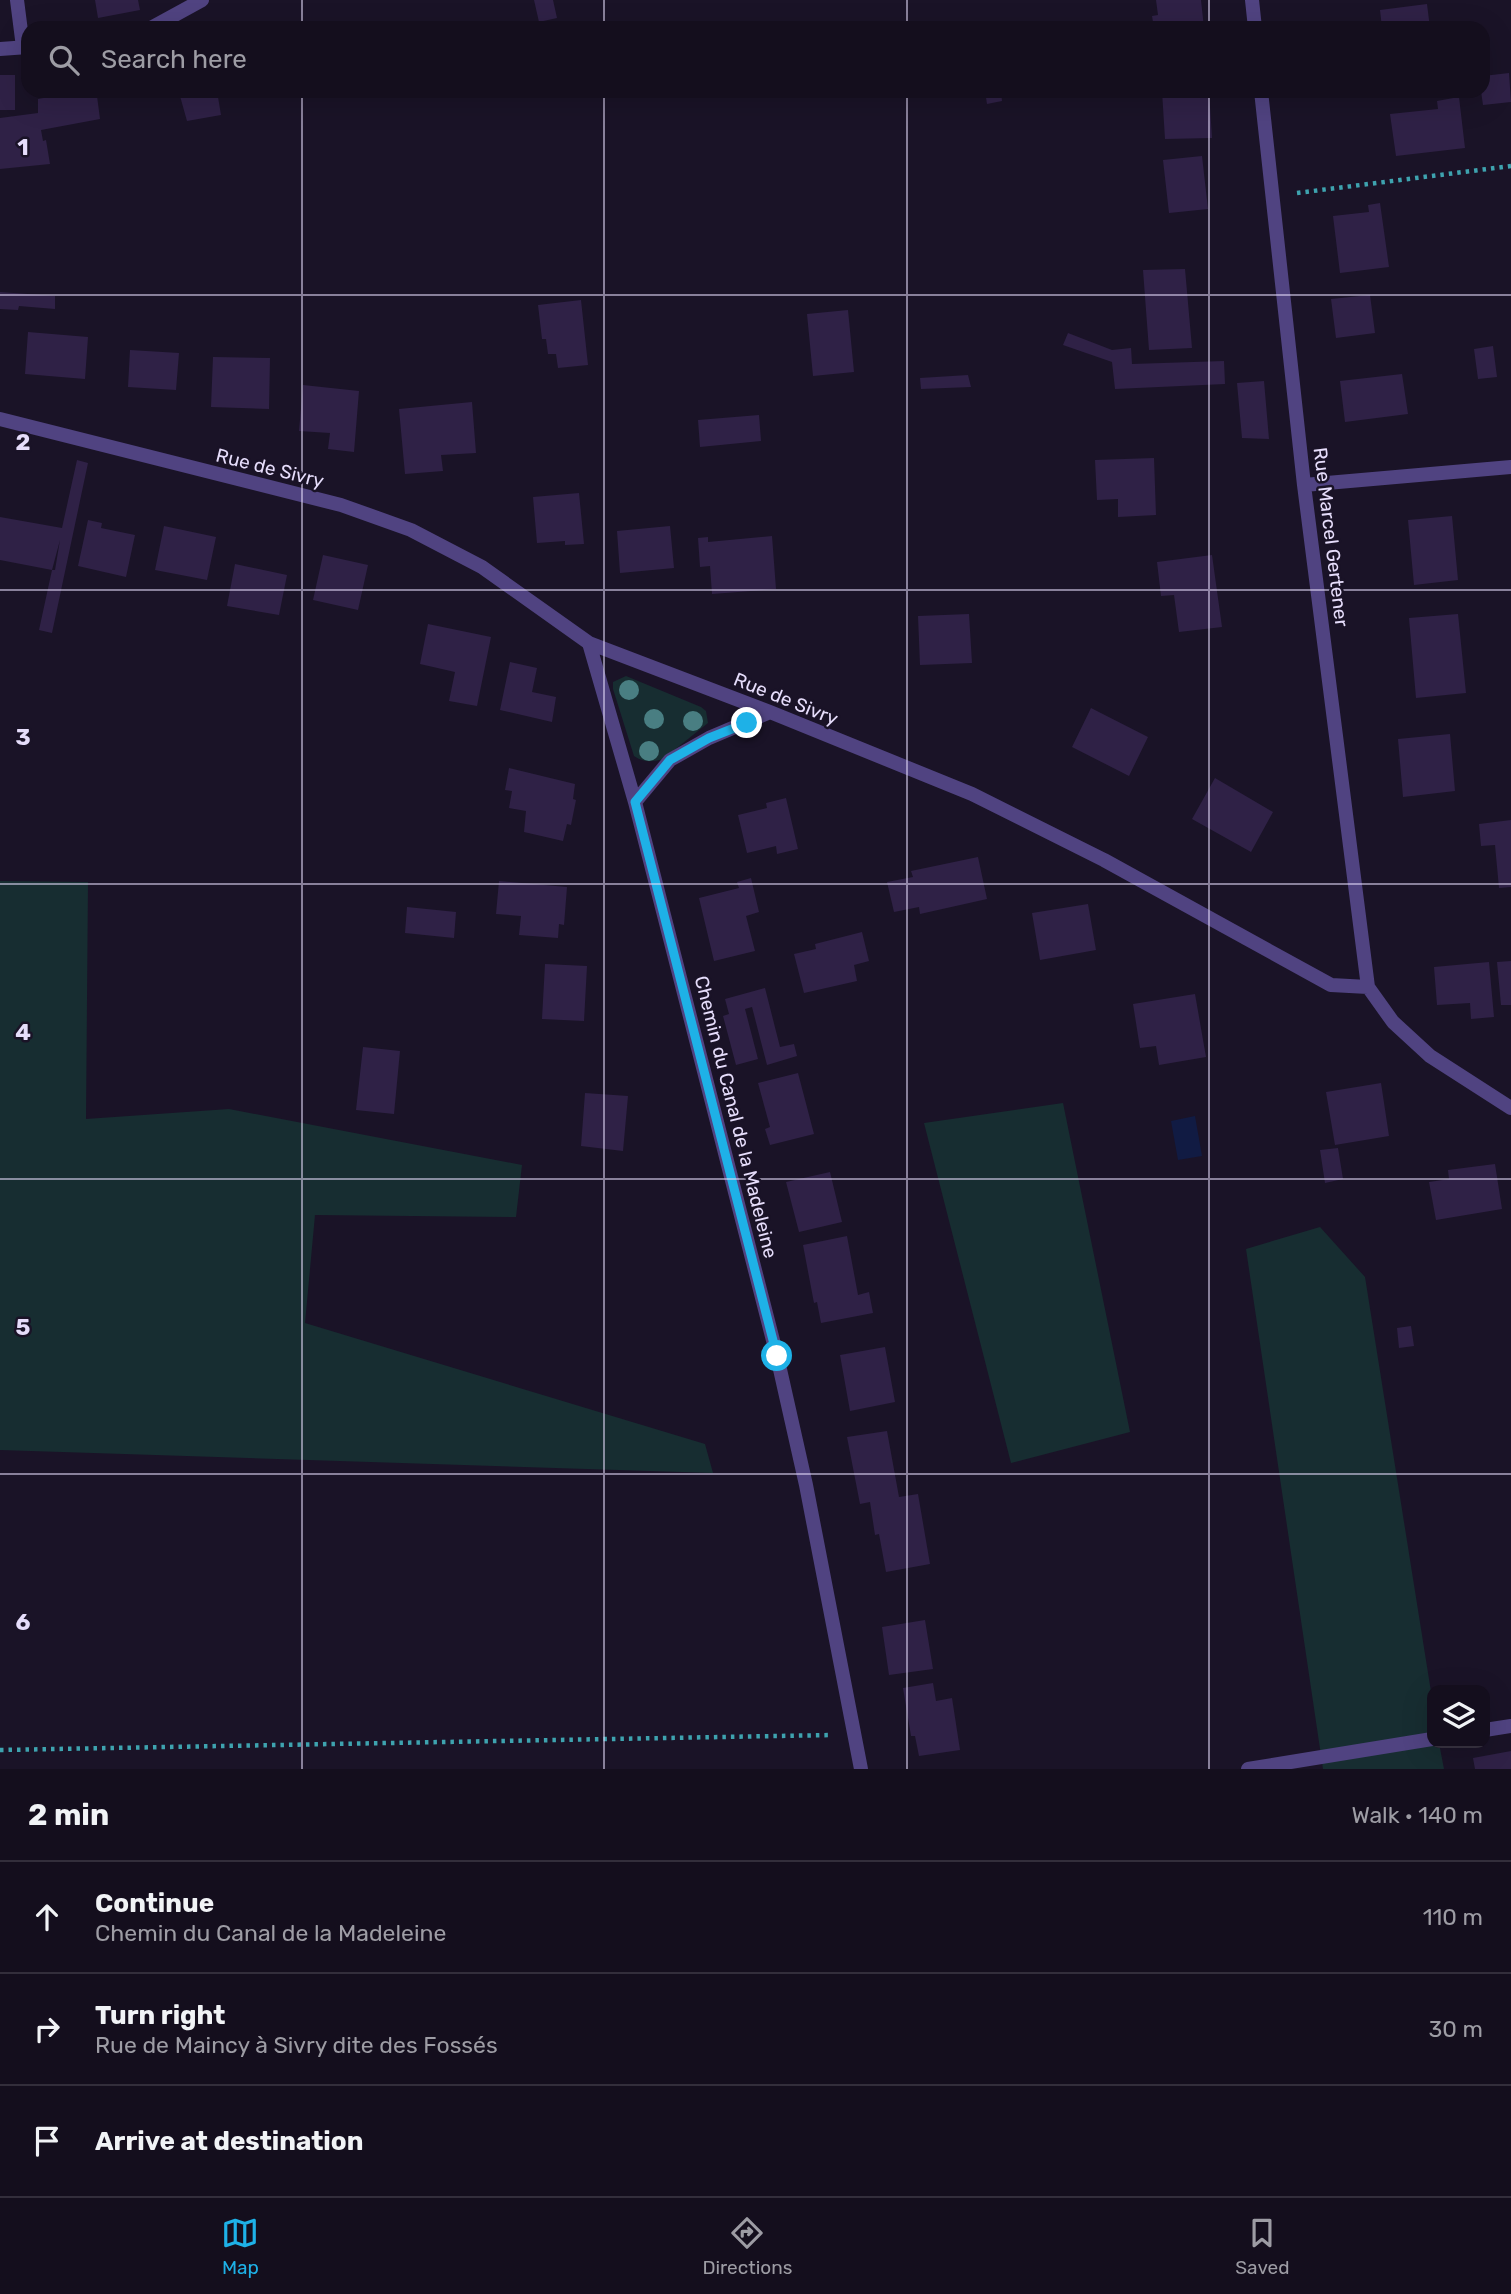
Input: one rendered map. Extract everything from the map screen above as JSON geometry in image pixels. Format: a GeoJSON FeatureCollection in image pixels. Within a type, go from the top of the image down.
{"type":"FeatureCollection","features":[{"type":"Feature","properties":{"kind":"street"},"geometry":{"type":"LineString","coordinates":[[17,0],[21,21]]}},
{"type":"Feature","properties":{"kind":"street"},"geometry":{"type":"LineString","coordinates":[[164,21],[202,0]]}},
{"type":"Feature","properties":{"kind":"street"},"geometry":{"type":"LineString","coordinates":[[1252,0],[1254,21]]}},
{"type":"Feature","properties":{"kind":"street"},"geometry":{"type":"LineString","coordinates":[[0,49],[21,47]]}},
{"type":"Feature","properties":{"kind":"street","name":"Rue Marcel Gertener"},"geometry":{"type":"LineString","coordinates":[[1262,98],[1304,485],[1368,987]]}},
{"type":"Feature","properties":{"kind":"street","name":"Rue de Sivry"},"geometry":{"type":"LineString","coordinates":[[0,419],[341,505],[411,530],[482,567],[589,643],[770,712],[972,794],[1104,860],[1331,985],[1368,987]]}},
{"type":"Feature","properties":{"kind":"street"},"geometry":{"type":"LineString","coordinates":[[1304,485],[1511,467]]}},
{"type":"Feature","properties":{"kind":"street","name":"Chemin du Canal de la Madeleine"},"geometry":{"type":"LineString","coordinates":[[589,643],[635,802],[774,1343],[806,1485],[861,1769]]}},
{"type":"Feature","properties":{"kind":"street"},"geometry":{"type":"LineString","coordinates":[[635,802],[670,760],[709,738],[770,712]]}},
{"type":"Feature","properties":{"kind":"street"},"geometry":{"type":"LineString","coordinates":[[1368,987],[1393,1022],[1430,1056],[1511,1108]]}},
{"type":"Feature","properties":{"kind":"street"},"geometry":{"type":"LineString","coordinates":[[1490,1729],[1511,1726]]}},
{"type":"Feature","properties":{"kind":"street"},"geometry":{"type":"LineString","coordinates":[[1248,1769],[1427,1740]]}},
{"type":"Feature","properties":{"kind":"path"},"geometry":{"type":"LineString","coordinates":[[1271,196],[1511,166]]}},
{"type":"Feature","properties":{"kind":"path"},"geometry":{"type":"LineString","coordinates":[[0,1750],[854,1735]]}},
{"type":"Feature","properties":{"kind":"green space"},"geometry":{"type":"Polygon","coordinates":[[[626,676],[701,707],[706,711],[708,723],[663,759],[648,761],[634,756],[613,689],[613,682],[626,676]]]}},
{"type":"Feature","properties":{"kind":"green space"},"geometry":{"type":"Polygon","coordinates":[[[0,881],[88,882],[86,1119],[229,1109],[522,1165],[516,1217],[315,1215],[305,1323],[705,1444],[713,1473],[0,1450],[0,881]]]}},
{"type":"Feature","properties":{"kind":"green space"},"geometry":{"type":"Polygon","coordinates":[[[1063,1103],[1130,1432],[1011,1463],[924,1123],[1063,1103]]]}},
{"type":"Feature","properties":{"kind":"green space"},"geometry":{"type":"Polygon","coordinates":[[[1320,1227],[1365,1277],[1430,1685],[1427,1685],[1427,1748],[1440,1748],[1444,1769],[1323,1769],[1246,1249],[1320,1227]]]}},
{"type":"Feature","properties":{"kind":"water"},"geometry":{"type":"Polygon","coordinates":[[[1195,1116],[1202,1156],[1178,1160],[1171,1121],[1195,1116]]]}},
{"type":"Feature","properties":{"kind":"building"},"geometry":{"type":"Polygon","coordinates":[[[95,0],[138,0],[140,10],[98,18],[95,0]]]}},
{"type":"Feature","properties":{"kind":"building"},"geometry":{"type":"Polygon","coordinates":[[[534,0],[553,0],[557,18],[539,21],[534,0]]]}},
{"type":"Feature","properties":{"kind":"building"},"geometry":{"type":"Polygon","coordinates":[[[1156,0],[1201,0],[1203,21],[1153,21],[1152,16],[1158,15],[1156,0]]]}},
{"type":"Feature","properties":{"kind":"building"},"geometry":{"type":"Polygon","coordinates":[[[1427,4],[1429,21],[1381,21],[1380,10],[1427,4]]]}},
{"type":"Feature","properties":{"kind":"building"},"geometry":{"type":"Polygon","coordinates":[[[1509,73],[1511,102],[1483,105],[1482,98],[1490,98],[1490,75],[1509,73]]]}},
{"type":"Feature","properties":{"kind":"building"},"geometry":{"type":"Polygon","coordinates":[[[0,75],[15,75],[15,110],[0,110],[0,75]]]}},
{"type":"Feature","properties":{"kind":"building"},"geometry":{"type":"Polygon","coordinates":[[[97,98],[100,119],[41,130],[43,141],[46,140],[50,164],[0,169],[0,118],[38,113],[38,99],[97,98]]]}},
{"type":"Feature","properties":{"kind":"building"},"geometry":{"type":"Polygon","coordinates":[[[181,98],[218,98],[221,115],[187,121],[181,98]]]}},
{"type":"Feature","properties":{"kind":"building"},"geometry":{"type":"Polygon","coordinates":[[[986,98],[1002,98],[1002,101],[987,104],[986,98]]]}},
{"type":"Feature","properties":{"kind":"building"},"geometry":{"type":"Polygon","coordinates":[[[1162,98],[1209,98],[1212,138],[1165,139],[1162,98]]]}},
{"type":"Feature","properties":{"kind":"building"},"geometry":{"type":"Polygon","coordinates":[[[1459,98],[1465,148],[1396,156],[1390,114],[1438,109],[1437,101],[1459,98]]]}},
{"type":"Feature","properties":{"kind":"building"},"geometry":{"type":"Polygon","coordinates":[[[1202,156],[1208,209],[1169,213],[1163,160],[1202,156]]]}},
{"type":"Feature","properties":{"kind":"building"},"geometry":{"type":"Polygon","coordinates":[[[1380,203],[1389,267],[1340,273],[1333,216],[1369,212],[1368,205],[1380,203]]]}},
{"type":"Feature","properties":{"kind":"building"},"geometry":{"type":"Polygon","coordinates":[[[1185,269],[1192,348],[1149,350],[1143,270],[1185,269]]]}},
{"type":"Feature","properties":{"kind":"building"},"geometry":{"type":"Polygon","coordinates":[[[0,292],[55,296],[55,309],[19,306],[18,310],[0,309],[0,292]]]}},
{"type":"Feature","properties":{"kind":"building"},"geometry":{"type":"Polygon","coordinates":[[[1370,295],[1375,333],[1336,338],[1331,299],[1370,295]]]}},
{"type":"Feature","properties":{"kind":"building"},"geometry":{"type":"Polygon","coordinates":[[[581,300],[588,365],[558,368],[556,354],[548,354],[546,339],[542,339],[538,305],[581,300]]]}},
{"type":"Feature","properties":{"kind":"building"},"geometry":{"type":"Polygon","coordinates":[[[848,310],[854,372],[813,376],[807,314],[848,310]]]}},
{"type":"Feature","properties":{"kind":"building"},"geometry":{"type":"Polygon","coordinates":[[[28,332],[88,337],[85,379],[25,374],[28,332]]]}},
{"type":"Feature","properties":{"kind":"building"},"geometry":{"type":"Polygon","coordinates":[[[1068,333],[1112,350],[1131,348],[1132,364],[1224,361],[1225,384],[1115,389],[1112,362],[1063,345],[1068,333]]]}},
{"type":"Feature","properties":{"kind":"building"},"geometry":{"type":"Polygon","coordinates":[[[1493,346],[1497,377],[1478,379],[1474,349],[1493,346]]]}},
{"type":"Feature","properties":{"kind":"building"},"geometry":{"type":"Polygon","coordinates":[[[130,350],[179,353],[176,390],[128,387],[130,350]]]}},
{"type":"Feature","properties":{"kind":"building"},"geometry":{"type":"Polygon","coordinates":[[[213,357],[270,358],[269,409],[211,407],[213,357]]]}},
{"type":"Feature","properties":{"kind":"building"},"geometry":{"type":"Polygon","coordinates":[[[1402,374],[1408,414],[1345,422],[1340,381],[1402,374]]]}},
{"type":"Feature","properties":{"kind":"building"},"geometry":{"type":"Polygon","coordinates":[[[968,375],[971,387],[921,389],[920,378],[968,375]]]}},
{"type":"Feature","properties":{"kind":"building"},"geometry":{"type":"Polygon","coordinates":[[[1264,381],[1269,439],[1242,438],[1237,383],[1264,381]]]}},
{"type":"Feature","properties":{"kind":"building"},"geometry":{"type":"Polygon","coordinates":[[[303,385],[359,391],[354,452],[328,449],[330,433],[299,431],[303,385]]]}},
{"type":"Feature","properties":{"kind":"building"},"geometry":{"type":"Polygon","coordinates":[[[472,402],[476,453],[441,455],[443,471],[405,474],[399,409],[472,402]]]}},
{"type":"Feature","properties":{"kind":"building"},"geometry":{"type":"Polygon","coordinates":[[[759,415],[761,441],[700,447],[698,420],[759,415]]]}},
{"type":"Feature","properties":{"kind":"building"},"geometry":{"type":"Polygon","coordinates":[[[1154,458],[1156,515],[1118,517],[1118,499],[1097,500],[1095,460],[1154,458]]]}},
{"type":"Feature","properties":{"kind":"building"},"geometry":{"type":"Polygon","coordinates":[[[77,460],[88,463],[52,633],[39,630],[52,570],[0,560],[0,517],[62,528],[77,460]],[[60,540],[52,570],[55,570],[60,540]]]}},
{"type":"Feature","properties":{"kind":"building"},"geometry":{"type":"Polygon","coordinates":[[[579,493],[584,544],[565,545],[565,541],[537,543],[533,497],[579,493]]]}},
{"type":"Feature","properties":{"kind":"building"},"geometry":{"type":"Polygon","coordinates":[[[1452,516],[1458,580],[1414,585],[1408,520],[1452,516]]]}},
{"type":"Feature","properties":{"kind":"building"},"geometry":{"type":"Polygon","coordinates":[[[88,520],[102,523],[101,528],[135,535],[126,577],[78,566],[88,520]]]}},
{"type":"Feature","properties":{"kind":"building"},"geometry":{"type":"Polygon","coordinates":[[[164,526],[216,537],[207,580],[155,570],[164,526]]]}},
{"type":"Feature","properties":{"kind":"building"},"geometry":{"type":"Polygon","coordinates":[[[670,526],[674,568],[620,573],[617,531],[670,526]]]}},
{"type":"Feature","properties":{"kind":"building"},"geometry":{"type":"Polygon","coordinates":[[[772,536],[776,589],[712,594],[710,566],[700,567],[698,538],[708,537],[708,542],[772,536]]]}},
{"type":"Feature","properties":{"kind":"building"},"geometry":{"type":"Polygon","coordinates":[[[323,555],[368,565],[358,610],[313,600],[323,555]]]}},
{"type":"Feature","properties":{"kind":"building"},"geometry":{"type":"Polygon","coordinates":[[[1212,555],[1222,627],[1179,632],[1174,595],[1161,596],[1157,562],[1212,555]]]}},
{"type":"Feature","properties":{"kind":"building"},"geometry":{"type":"Polygon","coordinates":[[[235,564],[287,575],[279,615],[227,606],[235,564]]]}},
{"type":"Feature","properties":{"kind":"building"},"geometry":{"type":"Polygon","coordinates":[[[969,614],[972,663],[920,665],[918,616],[969,614]]]}},
{"type":"Feature","properties":{"kind":"building"},"geometry":{"type":"Polygon","coordinates":[[[1458,614],[1466,693],[1416,698],[1409,618],[1458,614]]]}},
{"type":"Feature","properties":{"kind":"building"},"geometry":{"type":"Polygon","coordinates":[[[428,624],[491,637],[477,706],[449,701],[455,672],[420,664],[428,624]]]}},
{"type":"Feature","properties":{"kind":"building"},"geometry":{"type":"Polygon","coordinates":[[[510,662],[537,668],[532,692],[556,697],[552,722],[500,710],[510,662]]]}},
{"type":"Feature","properties":{"kind":"building"},"geometry":{"type":"Polygon","coordinates":[[[1091,708],[1148,737],[1129,776],[1072,747],[1091,708]]]}},
{"type":"Feature","properties":{"kind":"building"},"geometry":{"type":"Polygon","coordinates":[[[1450,734],[1455,791],[1403,797],[1398,739],[1450,734]]]}},
{"type":"Feature","properties":{"kind":"building"},"geometry":{"type":"Polygon","coordinates":[[[509,768],[575,784],[573,799],[576,800],[571,825],[567,824],[563,841],[524,832],[526,811],[509,808],[512,791],[505,790],[509,768]]]}},
{"type":"Feature","properties":{"kind":"building"},"geometry":{"type":"Polygon","coordinates":[[[1215,778],[1273,812],[1251,852],[1192,819],[1215,778]]]}},
{"type":"Feature","properties":{"kind":"building"},"geometry":{"type":"Polygon","coordinates":[[[786,798],[798,849],[777,854],[776,846],[747,853],[738,815],[767,808],[766,803],[786,798]]]}},
{"type":"Feature","properties":{"kind":"building"},"geometry":{"type":"Polygon","coordinates":[[[1511,820],[1511,887],[1499,888],[1495,845],[1481,846],[1479,824],[1511,820]]]}},
{"type":"Feature","properties":{"kind":"building"},"geometry":{"type":"Polygon","coordinates":[[[978,857],[987,899],[920,914],[919,907],[894,912],[887,882],[913,877],[911,871],[978,857]]]}},
{"type":"Feature","properties":{"kind":"building"},"geometry":{"type":"Polygon","coordinates":[[[751,878],[759,912],[746,916],[755,951],[714,961],[699,898],[739,888],[737,882],[751,878]]]}},
{"type":"Feature","properties":{"kind":"building"},"geometry":{"type":"Polygon","coordinates":[[[499,881],[567,887],[564,925],[559,924],[558,938],[519,935],[521,916],[496,914],[499,881]]]}},
{"type":"Feature","properties":{"kind":"building"},"geometry":{"type":"Polygon","coordinates":[[[1088,904],[1096,950],[1040,960],[1032,913],[1088,904]]]}},
{"type":"Feature","properties":{"kind":"building"},"geometry":{"type":"Polygon","coordinates":[[[407,907],[456,912],[454,938],[405,933],[407,907]]]}},
{"type":"Feature","properties":{"kind":"building"},"geometry":{"type":"Polygon","coordinates":[[[862,932],[869,961],[854,965],[857,981],[804,993],[794,954],[816,949],[815,944],[862,932]]]}},
{"type":"Feature","properties":{"kind":"building"},"geometry":{"type":"Polygon","coordinates":[[[1511,961],[1511,1005],[1501,1005],[1497,962],[1511,961]]]}},
{"type":"Feature","properties":{"kind":"building"},"geometry":{"type":"Polygon","coordinates":[[[1489,962],[1494,1017],[1471,1019],[1470,1003],[1437,1005],[1434,967],[1489,962]]]}},
{"type":"Feature","properties":{"kind":"building"},"geometry":{"type":"Polygon","coordinates":[[[545,964],[587,966],[584,1021],[542,1019],[545,964]]]}},
{"type":"Feature","properties":{"kind":"building"},"geometry":{"type":"Polygon","coordinates":[[[765,988],[780,1047],[794,1044],[797,1056],[767,1065],[752,1007],[745,1009],[758,1059],[736,1065],[723,1016],[729,1014],[725,999],[765,988]]]}},
{"type":"Feature","properties":{"kind":"building"},"geometry":{"type":"Polygon","coordinates":[[[1195,994],[1206,1057],[1159,1065],[1156,1046],[1140,1048],[1133,1004],[1195,994]]]}},
{"type":"Feature","properties":{"kind":"building"},"geometry":{"type":"Polygon","coordinates":[[[363,1047],[400,1051],[394,1114],[356,1110],[363,1047]]]}},
{"type":"Feature","properties":{"kind":"building"},"geometry":{"type":"Polygon","coordinates":[[[798,1073],[814,1134],[770,1145],[765,1129],[770,1127],[758,1083],[798,1073]]]}},
{"type":"Feature","properties":{"kind":"building"},"geometry":{"type":"Polygon","coordinates":[[[1381,1083],[1389,1136],[1335,1145],[1326,1092],[1381,1083]]]}},
{"type":"Feature","properties":{"kind":"building"},"geometry":{"type":"Polygon","coordinates":[[[585,1093],[628,1096],[623,1151],[581,1146],[585,1093]]]}},
{"type":"Feature","properties":{"kind":"building"},"geometry":{"type":"Polygon","coordinates":[[[1338,1148],[1343,1179],[1325,1183],[1320,1150],[1338,1148]]]}},
{"type":"Feature","properties":{"kind":"building"},"geometry":{"type":"Polygon","coordinates":[[[1495,1164],[1502,1209],[1436,1220],[1429,1182],[1449,1179],[1448,1170],[1495,1164]]]}},
{"type":"Feature","properties":{"kind":"building"},"geometry":{"type":"Polygon","coordinates":[[[830,1172],[842,1222],[799,1232],[786,1182],[830,1172]]]}},
{"type":"Feature","properties":{"kind":"building"},"geometry":{"type":"Polygon","coordinates":[[[847,1236],[858,1295],[869,1292],[873,1313],[821,1323],[817,1302],[814,1303],[803,1245],[847,1236]]]}},
{"type":"Feature","properties":{"kind":"building"},"geometry":{"type":"Polygon","coordinates":[[[1411,1326],[1414,1346],[1399,1348],[1397,1328],[1411,1326]]]}},
{"type":"Feature","properties":{"kind":"building"},"geometry":{"type":"Polygon","coordinates":[[[885,1347],[895,1402],[850,1411],[840,1355],[885,1347]]]}},
{"type":"Feature","properties":{"kind":"building"},"geometry":{"type":"Polygon","coordinates":[[[887,1431],[899,1497],[918,1494],[930,1564],[886,1572],[879,1534],[875,1535],[870,1502],[860,1504],[847,1437],[887,1431]]]}},
{"type":"Feature","properties":{"kind":"building"},"geometry":{"type":"Polygon","coordinates":[[[925,1620],[933,1669],[889,1675],[882,1627],[925,1620]]]}},
{"type":"Feature","properties":{"kind":"building"},"geometry":{"type":"Polygon","coordinates":[[[933,1683],[936,1701],[952,1698],[960,1750],[919,1756],[915,1736],[911,1736],[903,1688],[933,1683]]]}},
{"type":"Feature","properties":{"kind":"building"},"geometry":{"type":"Polygon","coordinates":[[[1511,1751],[1511,1769],[1475,1769],[1473,1758],[1511,1751]]]}},
{"type":"Feature","properties":{"kind":"route"},"geometry":{"type":"LineString","coordinates":[[747,723],[709,738],[670,760],[635,802],[777,1356]]}}]}
